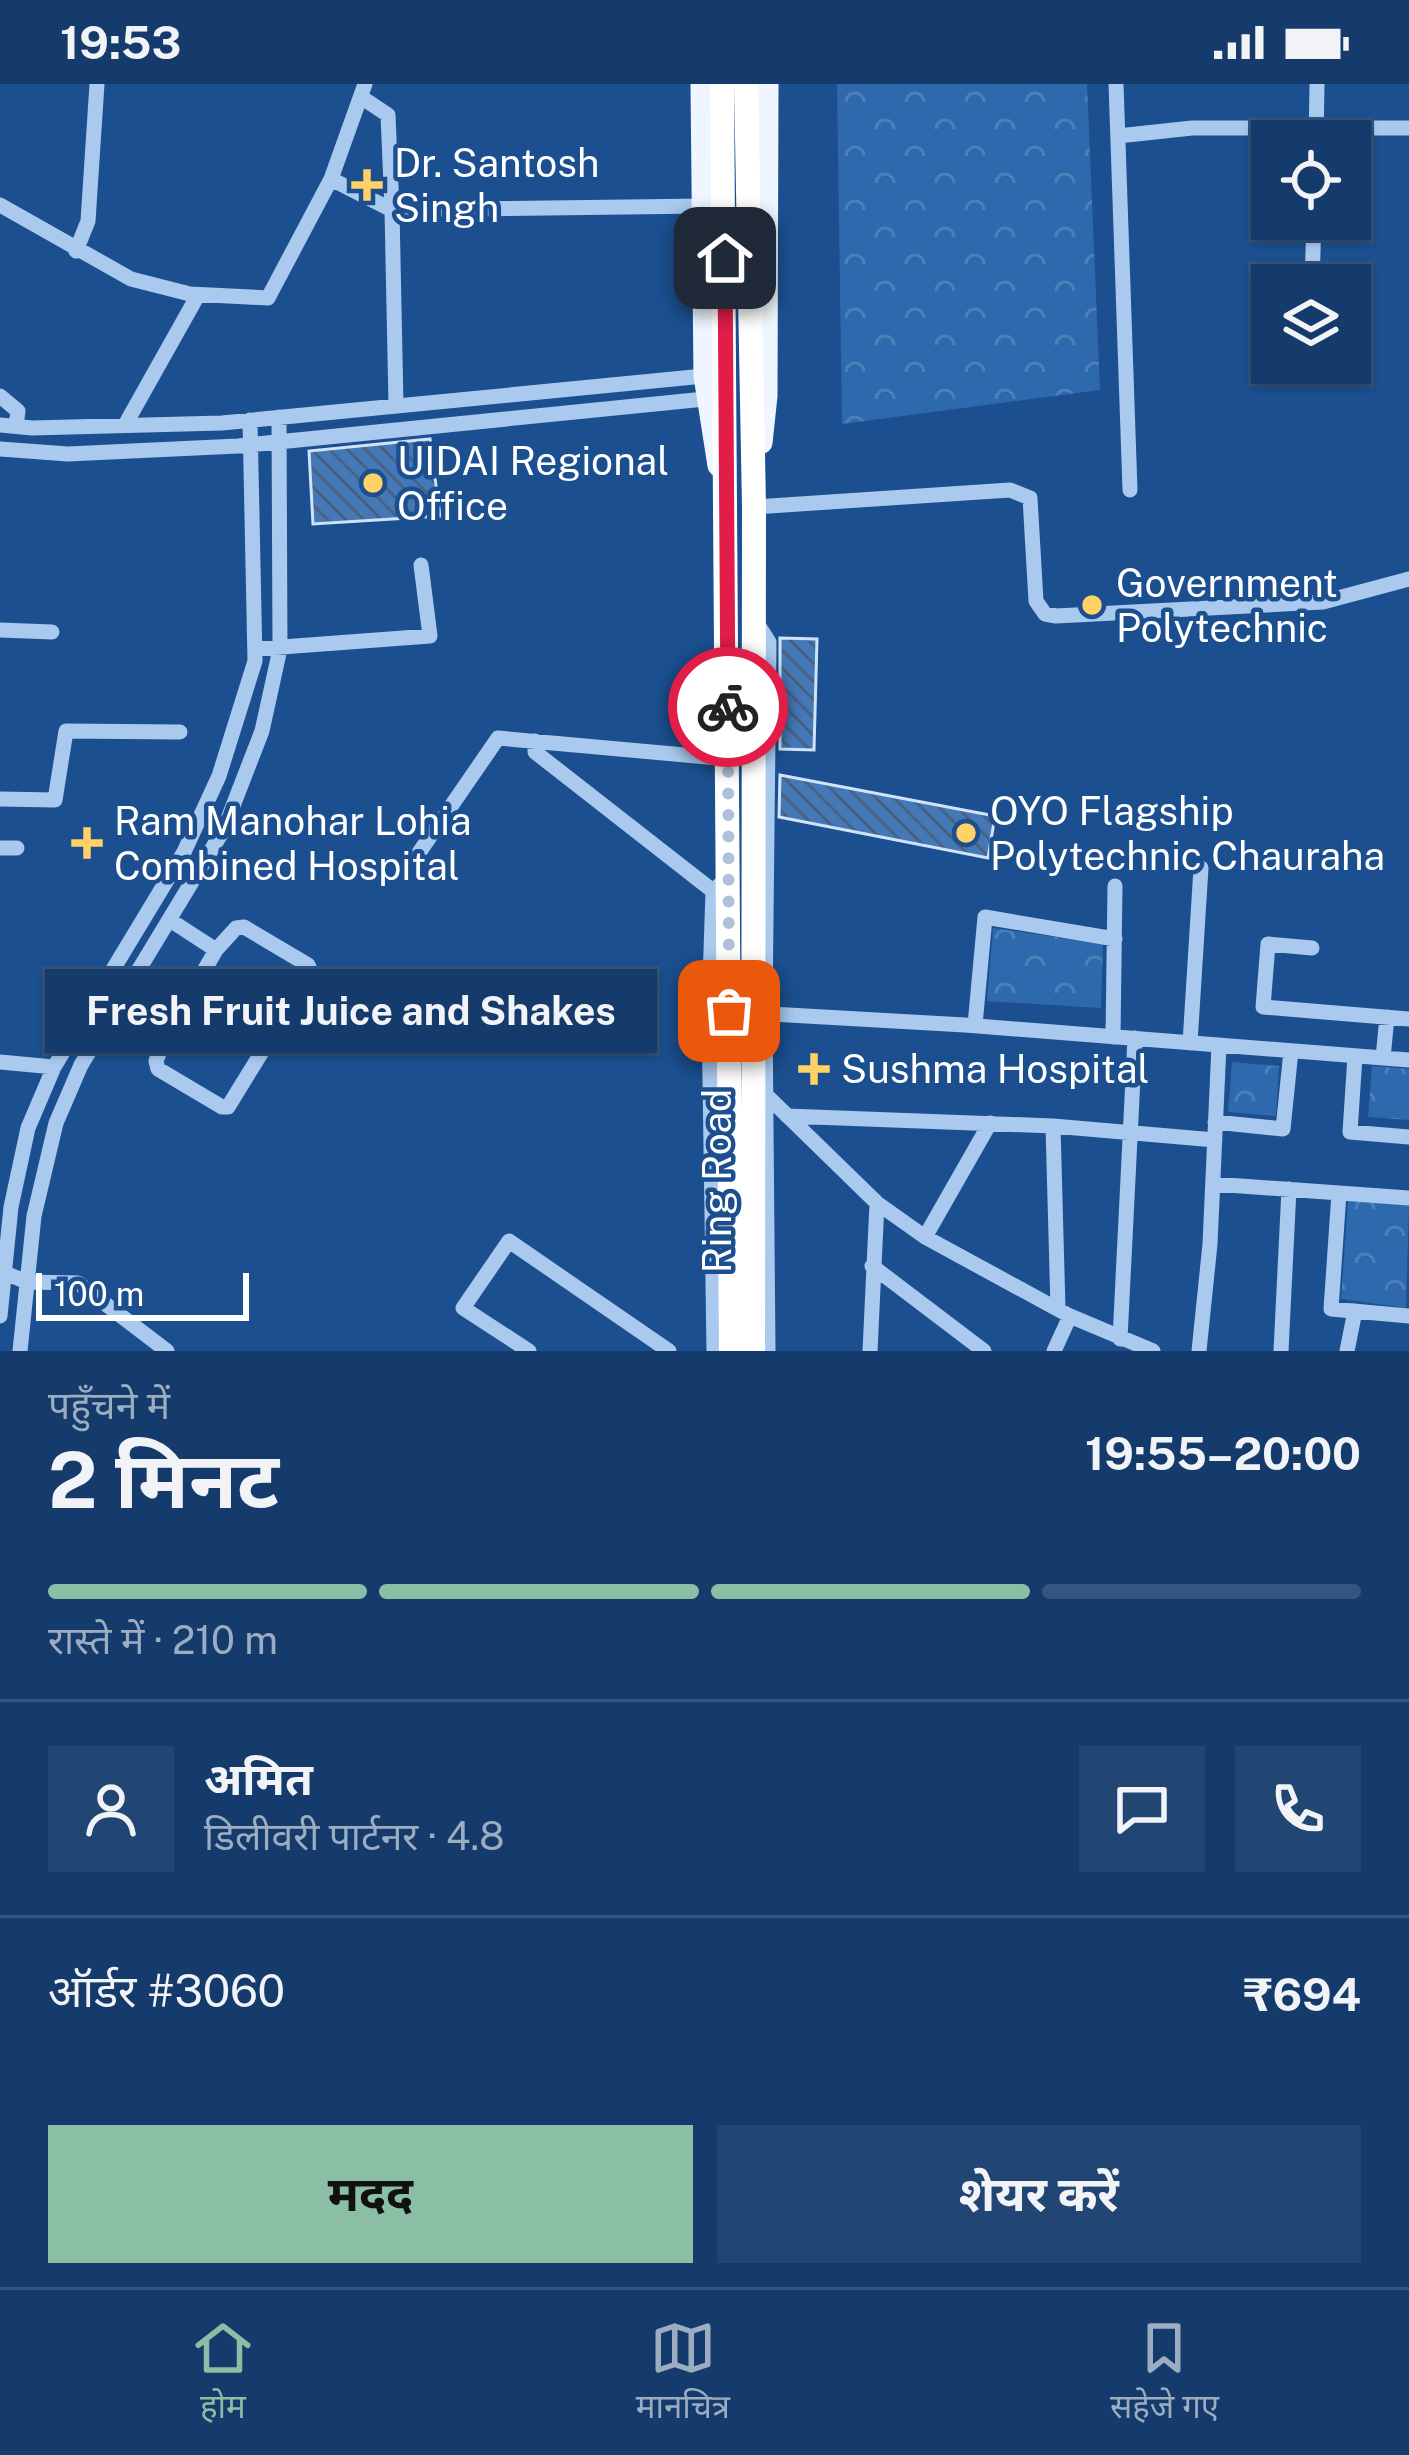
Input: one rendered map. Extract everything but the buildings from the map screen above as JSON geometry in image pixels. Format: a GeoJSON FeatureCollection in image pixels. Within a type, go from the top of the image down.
{"type":"FeatureCollection","features":[{"type":"Feature","properties":{"kind":"highway"},"geometry":{"type":"LineString","coordinates":[[722,84],[739,421]]}},
{"type":"Feature","properties":{"kind":"highway"},"geometry":{"type":"LineString","coordinates":[[731,1351],[739,1012],[720,885],[728,759],[728,517],[739,421],[746,84]]}},
{"type":"Feature","properties":{"kind":"highway","name":"Ring Road"},"geometry":{"type":"LineString","coordinates":[[739,421],[754,507],[739,1012],[753,1351]]}},
{"type":"Feature","properties":{"kind":"main road"},"geometry":{"type":"LineString","coordinates":[[701,84],[704,388],[728,517]]}},
{"type":"Feature","properties":{"kind":"main road"},"geometry":{"type":"LineString","coordinates":[[754,507],[767,396],[768,84]]}},
{"type":"Feature","properties":{"kind":"street"},"geometry":{"type":"LineString","coordinates":[[76,251],[88,221],[97,84]]}},
{"type":"Feature","properties":{"kind":"street"},"geometry":{"type":"LineString","coordinates":[[1116,84],[1130,490]]}},
{"type":"Feature","properties":{"kind":"street"},"geometry":{"type":"LineString","coordinates":[[1316,120],[1317,84]]}},
{"type":"Feature","properties":{"kind":"street"},"geometry":{"type":"LineString","coordinates":[[0,205],[131,279],[198,295],[268,298],[331,179],[363,90],[388,115],[395,405]]}},
{"type":"Feature","properties":{"kind":"street"},"geometry":{"type":"LineString","coordinates":[[1118,136],[1192,128],[1251,131]]}},
{"type":"Feature","properties":{"kind":"street"},"geometry":{"type":"LineString","coordinates":[[1371,131],[1409,128]]}},
{"type":"Feature","properties":{"kind":"street"},"geometry":{"type":"LineString","coordinates":[[331,179],[392,210],[704,206]]}},
{"type":"Feature","properties":{"kind":"street"},"geometry":{"type":"LineString","coordinates":[[125,425],[198,295]]}},
{"type":"Feature","properties":{"kind":"street"},"geometry":{"type":"LineString","coordinates":[[8,426],[250,420],[562,389],[704,388]]}},
{"type":"Feature","properties":{"kind":"street"},"geometry":{"type":"LineString","coordinates":[[0,449],[68,454],[251,445],[564,413],[704,388]]}},
{"type":"Feature","properties":{"kind":"street"},"geometry":{"type":"LineString","coordinates":[[562,389],[564,413]]}},
{"type":"Feature","properties":{"kind":"street"},"geometry":{"type":"LineString","coordinates":[[0,396],[18,411],[8,426]]}},
{"type":"Feature","properties":{"kind":"street"},"geometry":{"type":"LineString","coordinates":[[20,1351],[34,1216],[56,1123],[81,1065],[224,829],[262,730],[280,649],[279,417]]}},
{"type":"Feature","properties":{"kind":"street"},"geometry":{"type":"LineString","coordinates":[[0,1316],[11,1207],[28,1128],[54,1066],[184,852],[219,776],[255,661],[250,420]]}},
{"type":"Feature","properties":{"kind":"street"},"geometry":{"type":"LineString","coordinates":[[754,507],[1010,490],[1030,498],[1036,601],[1045,614],[1056,616],[1323,602],[1409,580]]}},
{"type":"Feature","properties":{"kind":"street"},"geometry":{"type":"LineString","coordinates":[[254,560],[280,560]]}},
{"type":"Feature","properties":{"kind":"street"},"geometry":{"type":"LineString","coordinates":[[255,649],[430,636],[421,565]]}},
{"type":"Feature","properties":{"kind":"street"},"geometry":{"type":"LineString","coordinates":[[0,630],[52,632]]}},
{"type":"Feature","properties":{"kind":"street"},"geometry":{"type":"LineString","coordinates":[[0,799],[55,800],[66,731],[180,732]]}},
{"type":"Feature","properties":{"kind":"street"},"geometry":{"type":"LineString","coordinates":[[416,857],[498,738],[728,759]]}},
{"type":"Feature","properties":{"kind":"street"},"geometry":{"type":"LineString","coordinates":[[535,741],[536,752],[720,885]]}},
{"type":"Feature","properties":{"kind":"street"},"geometry":{"type":"LineString","coordinates":[[1190,1042],[1201,868]]}},
{"type":"Feature","properties":{"kind":"street"},"geometry":{"type":"LineString","coordinates":[[1113,1036],[1115,886]]}},
{"type":"Feature","properties":{"kind":"street"},"geometry":{"type":"LineString","coordinates":[[976,1025],[985,917],[1114,939]]}},
{"type":"Feature","properties":{"kind":"street"},"geometry":{"type":"LineString","coordinates":[[170,920],[216,950]]}},
{"type":"Feature","properties":{"kind":"street"},"geometry":{"type":"LineString","coordinates":[[244,927],[308,965],[311,972],[228,1106],[222,1107],[158,1069],[156,1061],[216,950],[236,928],[244,927]]}},
{"type":"Feature","properties":{"kind":"street"},"geometry":{"type":"LineString","coordinates":[[1312,948],[1268,944],[1263,1007],[1409,1019]]}},
{"type":"Feature","properties":{"kind":"street"},"geometry":{"type":"LineString","coordinates":[[117,1009],[164,1040]]}},
{"type":"Feature","properties":{"kind":"street"},"geometry":{"type":"LineString","coordinates":[[739,1012],[976,1025],[1409,1060]]}},
{"type":"Feature","properties":{"kind":"street"},"geometry":{"type":"LineString","coordinates":[[739,1012],[766,1096],[768,1351]]}},
{"type":"Feature","properties":{"kind":"street"},"geometry":{"type":"LineString","coordinates":[[714,1351],[739,1012]]}},
{"type":"Feature","properties":{"kind":"street"},"geometry":{"type":"LineString","coordinates":[[1383,1058],[1387,1017]]}},
{"type":"Feature","properties":{"kind":"street"},"geometry":{"type":"LineString","coordinates":[[1120,1340],[1135,1038]]}},
{"type":"Feature","properties":{"kind":"street"},"geometry":{"type":"LineString","coordinates":[[1198,1351],[1219,1045]]}},
{"type":"Feature","properties":{"kind":"street"},"geometry":{"type":"LineString","coordinates":[[787,1116],[1054,1126],[1131,1135],[1283,1129],[1291,1051]]}},
{"type":"Feature","properties":{"kind":"street"},"geometry":{"type":"LineString","coordinates":[[1355,1056],[1350,1132],[1409,1137]]}},
{"type":"Feature","properties":{"kind":"street"},"geometry":{"type":"LineString","coordinates":[[0,1062],[54,1066]]}},
{"type":"Feature","properties":{"kind":"street"},"geometry":{"type":"LineString","coordinates":[[766,1096],[877,1203],[926,1237],[1064,1313],[1153,1351]]}},
{"type":"Feature","properties":{"kind":"street"},"geometry":{"type":"LineString","coordinates":[[926,1237],[990,1123]]}},
{"type":"Feature","properties":{"kind":"street"},"geometry":{"type":"LineString","coordinates":[[1054,1126],[1064,1313],[1054,1351]]}},
{"type":"Feature","properties":{"kind":"street"},"geometry":{"type":"LineString","coordinates":[[1213,1184],[1409,1198]]}},
{"type":"Feature","properties":{"kind":"street"},"geometry":{"type":"LineString","coordinates":[[1281,1351],[1289,1190]]}},
{"type":"Feature","properties":{"kind":"street"},"geometry":{"type":"LineString","coordinates":[[1339,1193],[1331,1309],[1409,1316]]}},
{"type":"Feature","properties":{"kind":"street"},"geometry":{"type":"LineString","coordinates":[[870,1351],[877,1203]]}},
{"type":"Feature","properties":{"kind":"street"},"geometry":{"type":"LineString","coordinates":[[530,1351],[463,1307],[509,1241],[669,1351]]}},
{"type":"Feature","properties":{"kind":"street"},"geometry":{"type":"LineString","coordinates":[[872,1265],[984,1351]]}},
{"type":"Feature","properties":{"kind":"street"},"geometry":{"type":"LineString","coordinates":[[2,1271],[27,1282],[78,1283],[167,1351]]}},
{"type":"Feature","properties":{"kind":"street"},"geometry":{"type":"LineString","coordinates":[[1,1293],[27,1282]]}},
{"type":"Feature","properties":{"kind":"street"},"geometry":{"type":"LineString","coordinates":[[1347,1351],[1355,1311]]}},
{"type":"Feature","properties":{"kind":"green space"},"geometry":{"type":"Polygon","coordinates":[[[837,84],[1087,84],[1100,390],[842,424],[837,84]]]}},
{"type":"Feature","properties":{"kind":"green space"},"geometry":{"type":"Polygon","coordinates":[[[993,928],[1103,944],[1101,1008],[987,1001],[993,928]]]}},
{"type":"Feature","properties":{"kind":"green space"},"geometry":{"type":"Polygon","coordinates":[[[1232,1062],[1279,1066],[1276,1116],[1228,1112],[1232,1062]]]}},
{"type":"Feature","properties":{"kind":"green space"},"geometry":{"type":"Polygon","coordinates":[[[1372,1066],[1409,1069],[1409,1120],[1368,1117],[1372,1066]]]}},
{"type":"Feature","properties":{"kind":"green space"},"geometry":{"type":"Polygon","coordinates":[[[1348,1201],[1409,1205],[1406,1308],[1341,1299],[1348,1201]]]}},
{"type":"Feature","properties":{"kind":"way so far"},"geometry":{"type":"LineString","coordinates":[[728,707],[729,1011]]}},
{"type":"Feature","properties":{"kind":"place","name":"Dr. Santosh Singh"},"geometry":{"type":"Point","coordinates":[367,185]}},
{"type":"Feature","properties":{"kind":"place","name":"UIDAI Regional Office"},"geometry":{"type":"Point","coordinates":[373,483]}},
{"type":"Feature","properties":{"kind":"place","name":"Government Polytechnic"},"geometry":{"type":"Point","coordinates":[1092,605]}},
{"type":"Feature","properties":{"kind":"place","name":"OYO Flagship Polytechnic Chauraha"},"geometry":{"type":"Point","coordinates":[966,833]}},
{"type":"Feature","properties":{"kind":"place","name":"Ram Manohar Lohia Combined Hospital"},"geometry":{"type":"Point","coordinates":[87,843]}},
{"type":"Feature","properties":{"kind":"place","name":"Fresh Fruit Juice and Shakes"},"geometry":{"type":"Point","coordinates":[729,1011]}},
{"type":"Feature","properties":{"kind":"place","name":"Sushma Hospital"},"geometry":{"type":"Point","coordinates":[814,1069]}},
{"type":"Feature","properties":{"kind":"route"},"geometry":{"type":"LineString","coordinates":[[725,258],[728,707]]}}]}
